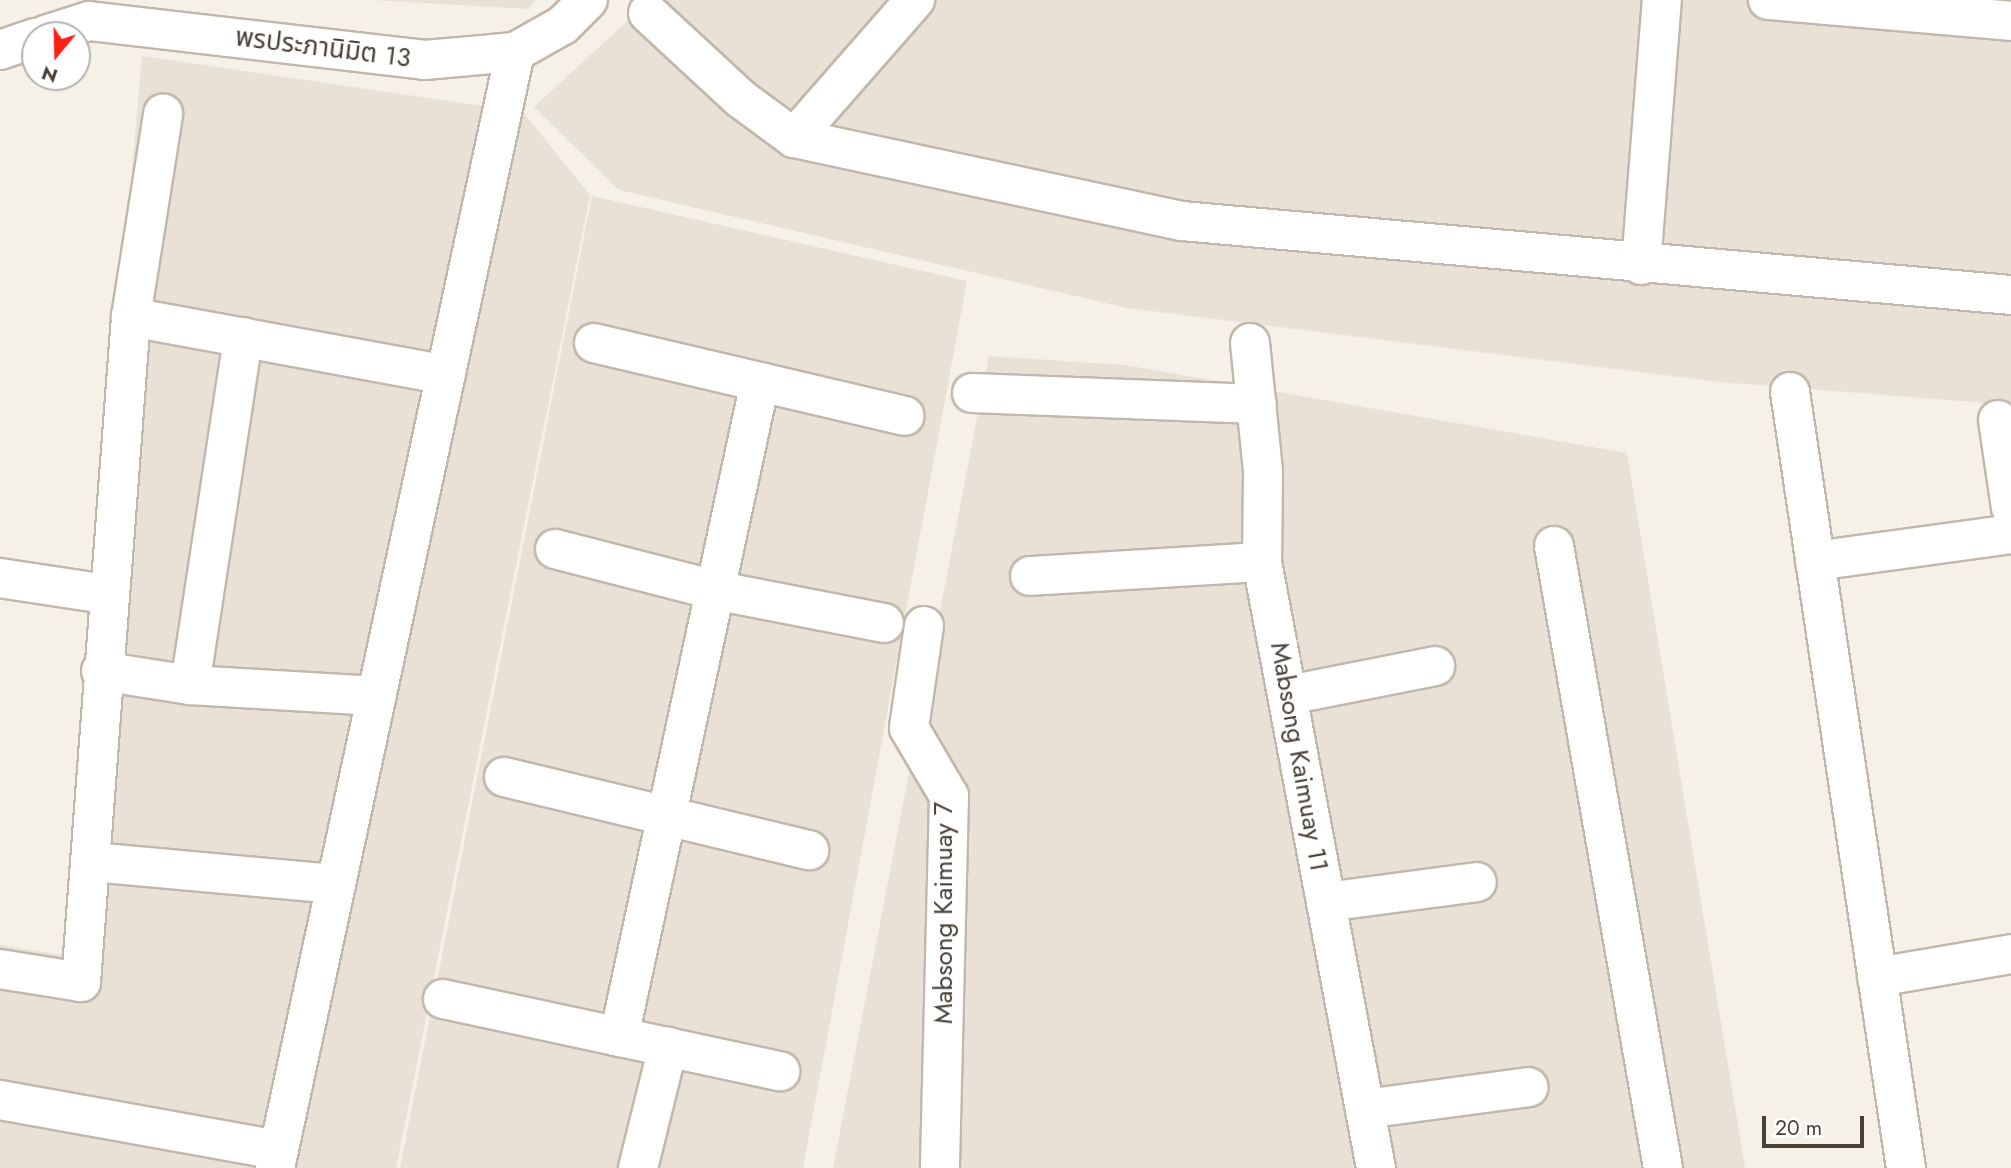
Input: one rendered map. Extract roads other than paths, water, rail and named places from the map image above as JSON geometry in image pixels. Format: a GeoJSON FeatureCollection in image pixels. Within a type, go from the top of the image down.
{"type":"FeatureCollection","features":[{"type":"Feature","properties":{"kind":"street","name":"พรประภานิมิต 13"},"geometry":{"type":"LineString","coordinates":[[91,21],[425,60],[515,52],[563,25],[588,0]]}},
{"type":"Feature","properties":{"kind":"street"},"geometry":{"type":"LineString","coordinates":[[794,138],[915,0]]}},
{"type":"Feature","properties":{"kind":"street"},"geometry":{"type":"LineString","coordinates":[[1641,265],[1662,0]]}},
{"type":"Feature","properties":{"kind":"street"},"geometry":{"type":"LineString","coordinates":[[1768,0],[2011,21]]}},
{"type":"Feature","properties":{"kind":"street"},"geometry":{"type":"LineString","coordinates":[[648,13],[741,99],[794,138],[1182,221],[1641,265],[2011,295]]}},
{"type":"Feature","properties":{"kind":"street"},"geometry":{"type":"LineString","coordinates":[[0,50],[21,43]]}},
{"type":"Feature","properties":{"kind":"street"},"geometry":{"type":"LineString","coordinates":[[0,1100],[277,1159],[515,52]]}},
{"type":"Feature","properties":{"kind":"street"},"geometry":{"type":"LineString","coordinates":[[0,969],[80,982],[92,862],[106,594],[131,317],[163,114]]}},
{"type":"Feature","properties":{"kind":"street"},"geometry":{"type":"LineString","coordinates":[[131,317],[446,375]]}},
{"type":"Feature","properties":{"kind":"street"},"geometry":{"type":"LineString","coordinates":[[190,685],[243,337]]}},
{"type":"Feature","properties":{"kind":"street"},"geometry":{"type":"LineString","coordinates":[[594,343],[905,416]]}},
{"type":"Feature","properties":{"kind":"street","name":"Mabsong Kaimuay 11"},"geometry":{"type":"LineString","coordinates":[[1250,343],[1264,472],[1262,562],[1376,1168]]}},
{"type":"Feature","properties":{"kind":"street"},"geometry":{"type":"LineString","coordinates":[[619,1037],[666,816],[719,591],[760,382]]}},
{"type":"Feature","properties":{"kind":"street"},"geometry":{"type":"LineString","coordinates":[[1790,392],[1906,1168]]}},
{"type":"Feature","properties":{"kind":"street"},"geometry":{"type":"LineString","coordinates":[[972,393],[1257,404]]}},
{"type":"Feature","properties":{"kind":"street"},"geometry":{"type":"LineString","coordinates":[[1998,420],[2011,508]]}},
{"type":"Feature","properties":{"kind":"street"},"geometry":{"type":"LineString","coordinates":[[1815,561],[2011,534]]}},
{"type":"Feature","properties":{"kind":"street"},"geometry":{"type":"LineString","coordinates":[[1554,546],[1663,1168]]}},
{"type":"Feature","properties":{"kind":"street"},"geometry":{"type":"LineString","coordinates":[[555,549],[719,591],[884,622]]}},
{"type":"Feature","properties":{"kind":"street"},"geometry":{"type":"LineString","coordinates":[[1030,576],[1262,562]]}},
{"type":"Feature","properties":{"kind":"street"},"geometry":{"type":"LineString","coordinates":[[0,578],[106,594]]}},
{"type":"Feature","properties":{"kind":"street","name":"Mabsong Kaimuay 7"},"geometry":{"type":"LineString","coordinates":[[924,626],[909,728],[949,796],[940,1168]]}},
{"type":"Feature","properties":{"kind":"street"},"geometry":{"type":"LineString","coordinates":[[1289,695],[1435,666]]}},
{"type":"Feature","properties":{"kind":"street"},"geometry":{"type":"LineString","coordinates":[[101,671],[190,685],[377,696]]}},
{"type":"Feature","properties":{"kind":"street"},"geometry":{"type":"LineString","coordinates":[[504,778],[808,850]]}},
{"type":"Feature","properties":{"kind":"street"},"geometry":{"type":"LineString","coordinates":[[92,862],[336,884]]}},
{"type":"Feature","properties":{"kind":"street"},"geometry":{"type":"LineString","coordinates":[[1326,902],[1477,882]]}},
{"type":"Feature","properties":{"kind":"street"},"geometry":{"type":"LineString","coordinates":[[1877,977],[2011,954]]}},
{"type":"Feature","properties":{"kind":"street"},"geometry":{"type":"LineString","coordinates":[[443,999],[780,1071]]}},
{"type":"Feature","properties":{"kind":"street"},"geometry":{"type":"LineString","coordinates":[[639,1168],[668,1047]]}},
{"type":"Feature","properties":{"kind":"street"},"geometry":{"type":"LineString","coordinates":[[1365,1109],[1529,1087]]}}]}
